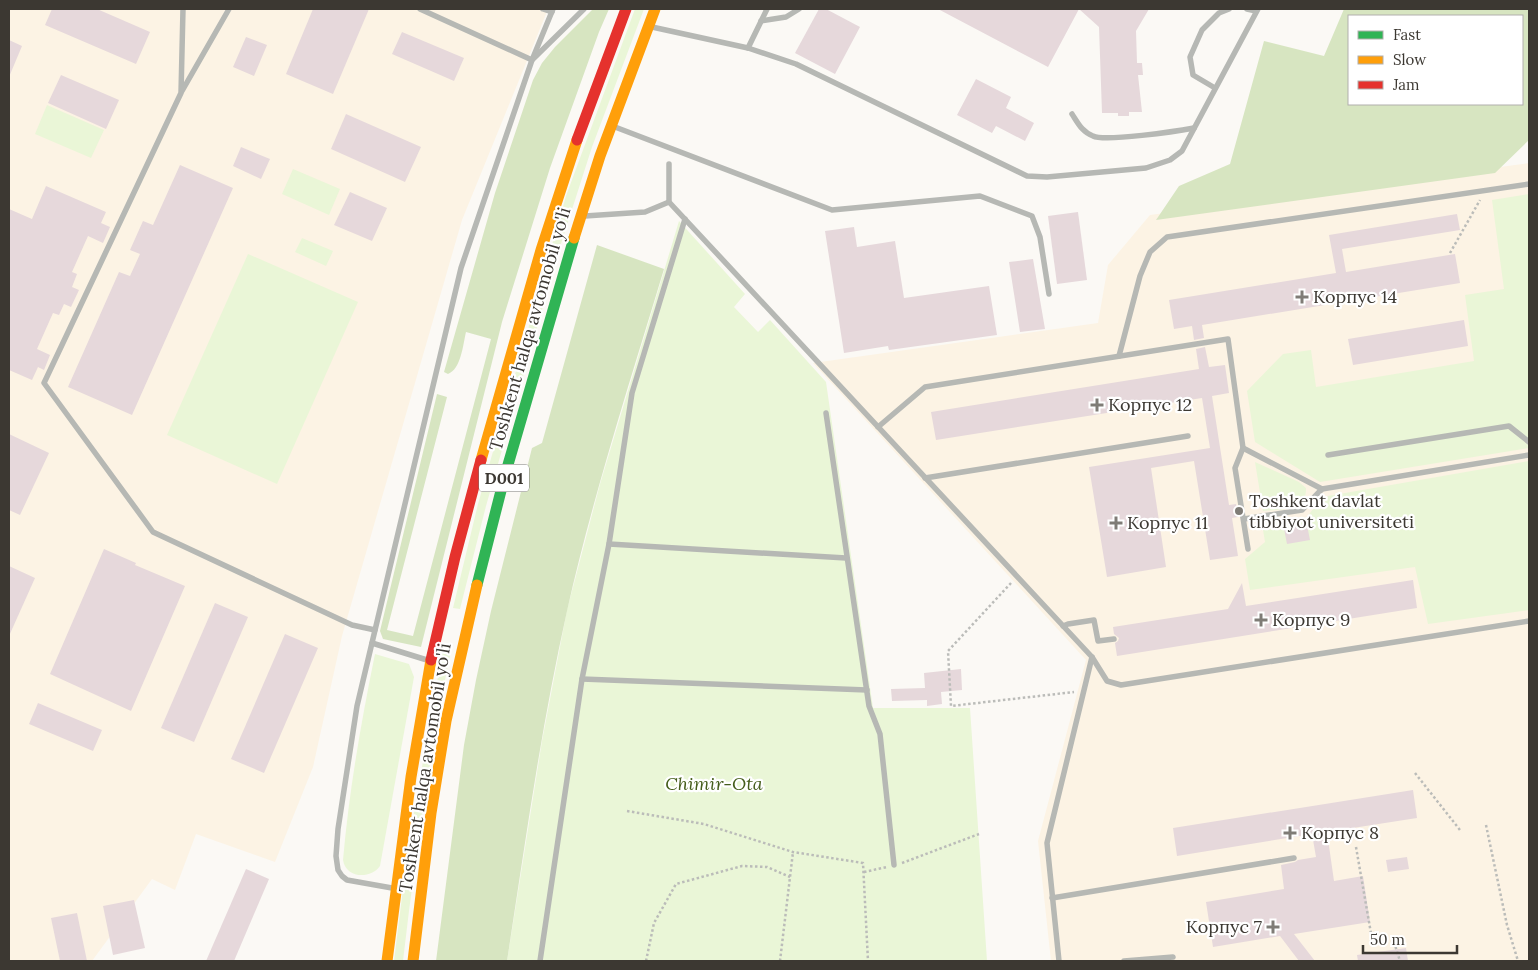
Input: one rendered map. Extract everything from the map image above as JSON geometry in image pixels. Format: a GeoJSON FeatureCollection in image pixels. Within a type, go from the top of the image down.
{"type":"FeatureCollection","features":[{"type":"Feature","properties":{"kind":"highway","name":"Toshkent halqa avtomobil yo'li"},"geometry":{"type":"LineString","coordinates":[[413,961],[431,813],[446,721],[452,628],[474,484],[533,277],[578,138],[626,9]]}},
{"type":"Feature","properties":{"kind":"highway","name":"Toshkent halqa avtomobil yo'li"},"geometry":{"type":"LineString","coordinates":[[387,961],[407,806],[431,662],[452,628],[505,475],[581,216],[611,126],[654,9]]}},
{"type":"Feature","properties":{"kind":"lane"},"geometry":{"type":"LineString","coordinates":[[181,93],[183,9]]}},
{"type":"Feature","properties":{"kind":"lane"},"geometry":{"type":"LineString","coordinates":[[230,9],[181,93],[44,383],[153,532],[352,625],[374,630]]}},
{"type":"Feature","properties":{"kind":"lane"},"geometry":{"type":"LineString","coordinates":[[420,9],[532,60]]}},
{"type":"Feature","properties":{"kind":"lane"},"geometry":{"type":"LineString","coordinates":[[397,888],[347,880],[342,876],[336,864],[338,829],[357,706],[461,268],[532,60],[553,11],[543,9]]}},
{"type":"Feature","properties":{"kind":"lane"},"geometry":{"type":"LineString","coordinates":[[532,60],[584,9]]}},
{"type":"Feature","properties":{"kind":"lane"},"geometry":{"type":"LineString","coordinates":[[748,48],[767,9]]}},
{"type":"Feature","properties":{"kind":"lane"},"geometry":{"type":"LineString","coordinates":[[761,22],[786,17],[799,9]]}},
{"type":"Feature","properties":{"kind":"lane"},"geometry":{"type":"LineString","coordinates":[[1215,88],[1193,75],[1190,57],[1202,30],[1218,13],[1229,9]]}},
{"type":"Feature","properties":{"kind":"lane"},"geometry":{"type":"LineString","coordinates":[[648,26],[748,48],[796,64],[1027,176],[1047,177],[1146,168],[1170,160],[1182,151],[1257,10],[1247,9]]}},
{"type":"Feature","properties":{"kind":"lane"},"geometry":{"type":"LineString","coordinates":[[1072,114],[1082,130],[1095,137],[1121,138],[1194,128]]}},
{"type":"Feature","properties":{"kind":"lane"},"geometry":{"type":"LineString","coordinates":[[611,126],[832,210],[980,196],[1032,216],[1040,237],[1048,294]]}},
{"type":"Feature","properties":{"kind":"lane"},"geometry":{"type":"LineString","coordinates":[[669,164],[669,202],[1092,657],[1107,681],[1121,685],[1529,621]]}},
{"type":"Feature","properties":{"kind":"lane"},"geometry":{"type":"LineString","coordinates":[[1119,356],[1143,268],[1150,252],[1167,237],[1529,184]]}},
{"type":"Feature","properties":{"kind":"lane"},"geometry":{"type":"LineString","coordinates":[[581,216],[645,212],[669,202]]}},
{"type":"Feature","properties":{"kind":"lane"},"geometry":{"type":"LineString","coordinates":[[540,961],[582,679],[609,544],[632,393],[685,220]]}},
{"type":"Feature","properties":{"kind":"lane"},"geometry":{"type":"LineString","coordinates":[[878,427],[925,387],[1228,339],[1243,448],[1236,468],[1248,549]]}},
{"type":"Feature","properties":{"kind":"lane"},"geometry":{"type":"LineString","coordinates":[[826,413],[869,706],[880,734],[894,865]]}},
{"type":"Feature","properties":{"kind":"lane"},"geometry":{"type":"LineString","coordinates":[[1328,455],[1509,426],[1529,442]]}},
{"type":"Feature","properties":{"kind":"lane"},"geometry":{"type":"LineString","coordinates":[[925,478],[1188,436]]}},
{"type":"Feature","properties":{"kind":"lane"},"geometry":{"type":"LineString","coordinates":[[1243,448],[1322,489],[1529,455]]}},
{"type":"Feature","properties":{"kind":"lane"},"geometry":{"type":"LineString","coordinates":[[1244,519],[1302,510],[1322,489]]}},
{"type":"Feature","properties":{"kind":"lane"},"geometry":{"type":"LineString","coordinates":[[609,544],[846,558]]}},
{"type":"Feature","properties":{"kind":"lane"},"geometry":{"type":"LineString","coordinates":[[1063,626],[1094,620],[1098,641],[1114,639]]}},
{"type":"Feature","properties":{"kind":"lane"},"geometry":{"type":"LineString","coordinates":[[372,643],[431,662]]}},
{"type":"Feature","properties":{"kind":"lane"},"geometry":{"type":"LineString","coordinates":[[1059,961],[1048,843],[1092,657]]}},
{"type":"Feature","properties":{"kind":"lane"},"geometry":{"type":"LineString","coordinates":[[582,679],[867,690]]}},
{"type":"Feature","properties":{"kind":"lane"},"geometry":{"type":"LineString","coordinates":[[1052,898],[1294,858]]}},
{"type":"Feature","properties":{"kind":"lane"},"geometry":{"type":"LineString","coordinates":[[1124,961],[1173,957]]}},
{"type":"Feature","properties":{"kind":"path"},"geometry":{"type":"LineString","coordinates":[[1450,253],[1486,191]]}},
{"type":"Feature","properties":{"kind":"path"},"geometry":{"type":"LineString","coordinates":[[1017,576],[948,650],[951,706],[1084,690]]}},
{"type":"Feature","properties":{"kind":"path"},"geometry":{"type":"LineString","coordinates":[[1415,773],[1460,830]]}},
{"type":"Feature","properties":{"kind":"path"},"geometry":{"type":"LineString","coordinates":[[627,811],[704,824],[793,852],[863,863],[868,961]]}},
{"type":"Feature","properties":{"kind":"path"},"geometry":{"type":"LineString","coordinates":[[1486,825],[1507,925],[1518,961]]}},
{"type":"Feature","properties":{"kind":"path"},"geometry":{"type":"LineString","coordinates":[[864,872],[907,862],[979,834]]}},
{"type":"Feature","properties":{"kind":"path"},"geometry":{"type":"LineString","coordinates":[[1356,847],[1373,945]]}},
{"type":"Feature","properties":{"kind":"path"},"geometry":{"type":"LineString","coordinates":[[780,961],[793,852]]}},
{"type":"Feature","properties":{"kind":"path"},"geometry":{"type":"LineString","coordinates":[[646,961],[654,923],[676,884],[742,866],[767,867],[790,878]]}},
{"type":"Feature","properties":{"kind":"path"},"geometry":{"type":"LineString","coordinates":[[1394,942],[1400,961]]}},
{"type":"Feature","properties":{"kind":"shaded area"},"geometry":{"type":"Polygon","coordinates":[[[9,9],[548,9],[462,220],[342,636],[313,767],[275,862],[196,834],[175,890],[152,879],[92,961],[9,961],[9,9]]]}},
{"type":"Feature","properties":{"kind":"shaded area","name":"Toshkent davlat tibbiyot universiteti"},"geometry":{"type":"Polygon","coordinates":[[[1529,163],[1529,961],[1051,961],[1038,841],[1086,660],[813,363],[1098,323],[1108,265],[1150,215],[1529,163]]]}},
{"type":"Feature","properties":{"kind":"green space"},"geometry":{"type":"Polygon","coordinates":[[[593,9],[609,9],[550,168],[502,322],[421,647],[383,639],[380,631],[437,394],[447,397],[387,630],[413,636],[491,339],[466,332],[459,362],[448,374],[444,372],[495,193],[533,80],[542,63],[555,47],[593,9]]]}},
{"type":"Feature","properties":{"kind":"green space"},"geometry":{"type":"Polygon","coordinates":[[[635,9],[644,9],[592,147],[559,250],[486,506],[460,609],[453,608],[478,504],[566,196],[635,9]]]}},
{"type":"Feature","properties":{"kind":"green space"},"geometry":{"type":"Polygon","coordinates":[[[1344,9],[1529,9],[1529,140],[1495,173],[1156,220],[1179,186],[1230,164],[1264,41],[1324,56],[1344,9]]]}},
{"type":"Feature","properties":{"kind":"green space"},"geometry":{"type":"Polygon","coordinates":[[[47,105],[104,130],[91,158],[35,134],[47,105]]]}},
{"type":"Feature","properties":{"kind":"green space"},"geometry":{"type":"Polygon","coordinates":[[[293,169],[340,189],[329,215],[282,194],[293,169]]]}},
{"type":"Feature","properties":{"kind":"green space"},"geometry":{"type":"Polygon","coordinates":[[[1529,194],[1529,448],[1320,482],[1255,442],[1247,391],[1283,354],[1311,350],[1316,387],[1474,361],[1465,295],[1504,289],[1492,200],[1529,194]]]}},
{"type":"Feature","properties":{"kind":"green space","name":"Chimir-Ota"},"geometry":{"type":"Polygon","coordinates":[[[679,221],[745,294],[734,307],[758,332],[770,320],[826,382],[873,708],[970,708],[987,961],[507,961],[542,741],[567,610],[600,484],[679,221]]]}},
{"type":"Feature","properties":{"kind":"green space"},"geometry":{"type":"Polygon","coordinates":[[[302,238],[333,251],[326,266],[295,252],[302,238]]]}},
{"type":"Feature","properties":{"kind":"green space"},"geometry":{"type":"Polygon","coordinates":[[[597,245],[664,269],[600,482],[567,611],[541,742],[507,961],[436,961],[464,745],[491,611],[532,448],[542,443],[597,245]]]}},
{"type":"Feature","properties":{"kind":"green space"},"geometry":{"type":"Polygon","coordinates":[[[248,254],[358,302],[277,484],[167,435],[248,254]]]}},
{"type":"Feature","properties":{"kind":"green space"},"geometry":{"type":"Polygon","coordinates":[[[1529,461],[1529,610],[1428,624],[1415,567],[1250,590],[1245,559],[1265,542],[1262,524],[1307,517],[1322,497],[1529,461]]]}},
{"type":"Feature","properties":{"kind":"green space"},"geometry":{"type":"Polygon","coordinates":[[[1255,462],[1299,482],[1306,488],[1302,501],[1292,508],[1263,511],[1255,462]]]}},
{"type":"Feature","properties":{"kind":"green space"},"geometry":{"type":"Polygon","coordinates":[[[443,648],[451,650],[436,727],[403,961],[394,961],[409,841],[443,648]]]}},
{"type":"Feature","properties":{"kind":"green space"},"geometry":{"type":"Polygon","coordinates":[[[375,654],[409,664],[414,677],[380,866],[371,873],[359,875],[349,871],[343,860],[356,757],[375,654]]]}},
{"type":"Feature","properties":{"kind":"building"},"geometry":{"type":"Polygon","coordinates":[[[52,9],[97,9],[150,32],[136,64],[45,25],[52,9]]]}},
{"type":"Feature","properties":{"kind":"building"},"geometry":{"type":"Polygon","coordinates":[[[313,9],[369,9],[333,94],[286,74],[313,9]]]}},
{"type":"Feature","properties":{"kind":"building"},"geometry":{"type":"Polygon","coordinates":[[[819,9],[826,9],[860,27],[835,74],[795,53],[819,9]]]}},
{"type":"Feature","properties":{"kind":"building"},"geometry":{"type":"Polygon","coordinates":[[[938,9],[1079,9],[1048,67],[938,9]]]}},
{"type":"Feature","properties":{"kind":"building"},"geometry":{"type":"Polygon","coordinates":[[[1079,9],[1149,9],[1136,31],[1137,63],[1142,63],[1143,75],[1138,75],[1142,112],[1129,112],[1129,116],[1118,116],[1118,113],[1102,113],[1099,27],[1079,9]]]}},
{"type":"Feature","properties":{"kind":"building"},"geometry":{"type":"Polygon","coordinates":[[[402,32],[464,58],[454,81],[392,54],[402,32]]]}},
{"type":"Feature","properties":{"kind":"building"},"geometry":{"type":"Polygon","coordinates":[[[246,37],[267,45],[254,76],[233,67],[246,37]]]}},
{"type":"Feature","properties":{"kind":"building"},"geometry":{"type":"Polygon","coordinates":[[[9,40],[22,46],[9,77],[9,40]]]}},
{"type":"Feature","properties":{"kind":"building"},"geometry":{"type":"Polygon","coordinates":[[[61,75],[119,100],[106,129],[48,103],[61,75]]]}},
{"type":"Feature","properties":{"kind":"building"},"geometry":{"type":"Polygon","coordinates":[[[976,79],[1011,97],[1006,108],[1034,123],[1025,141],[996,126],[992,133],[957,115],[976,79]]]}},
{"type":"Feature","properties":{"kind":"building"},"geometry":{"type":"Polygon","coordinates":[[[346,114],[421,147],[405,182],[331,149],[346,114]]]}},
{"type":"Feature","properties":{"kind":"building"},"geometry":{"type":"Polygon","coordinates":[[[241,147],[270,159],[261,179],[233,166],[241,147]]]}},
{"type":"Feature","properties":{"kind":"building"},"geometry":{"type":"Polygon","coordinates":[[[180,165],[233,188],[132,415],[68,387],[119,272],[130,276],[140,254],[130,250],[143,221],[153,225],[180,165]]]}},
{"type":"Feature","properties":{"kind":"building"},"geometry":{"type":"Polygon","coordinates":[[[46,186],[106,212],[101,223],[110,227],[103,243],[88,236],[72,272],[77,274],[72,287],[79,290],[71,307],[64,304],[59,315],[53,313],[37,349],[50,355],[44,370],[38,367],[32,380],[9,370],[9,209],[32,219],[46,186]]]}},
{"type":"Feature","properties":{"kind":"building"},"geometry":{"type":"Polygon","coordinates":[[[350,192],[387,208],[372,241],[334,225],[350,192]]]}},
{"type":"Feature","properties":{"kind":"building"},"geometry":{"type":"Polygon","coordinates":[[[1078,212],[1087,280],[1057,284],[1048,216],[1078,212]]]}},
{"type":"Feature","properties":{"kind":"building"},"geometry":{"type":"Polygon","coordinates":[[[1457,214],[1460,230],[1342,249],[1346,272],[1455,254],[1460,283],[1202,325],[1204,338],[1194,340],[1192,326],[1174,329],[1169,300],[1336,273],[1329,235],[1457,214]]]}},
{"type":"Feature","properties":{"kind":"building"},"geometry":{"type":"Polygon","coordinates":[[[854,227],[857,247],[895,241],[904,298],[989,286],[997,335],[889,350],[888,346],[844,353],[825,231],[854,227]]]}},
{"type":"Feature","properties":{"kind":"building"},"geometry":{"type":"Polygon","coordinates":[[[1033,259],[1045,329],[1020,332],[1009,262],[1033,259]]]}},
{"type":"Feature","properties":{"kind":"building"},"geometry":{"type":"Polygon","coordinates":[[[1464,320],[1468,346],[1353,365],[1348,339],[1464,320]]]}},
{"type":"Feature","properties":{"kind":"building"},"geometry":{"type":"Polygon","coordinates":[[[1205,347],[1209,367],[1225,365],[1229,393],[1212,396],[1229,505],[1236,504],[1238,517],[1232,518],[1238,556],[1210,560],[1194,461],[1151,468],[1166,567],[1107,577],[1089,467],[1210,448],[1202,398],[936,440],[931,412],[1199,369],[1196,349],[1205,347]]]}},
{"type":"Feature","properties":{"kind":"building"},"geometry":{"type":"Polygon","coordinates":[[[9,434],[49,453],[20,515],[9,510],[9,434]]]}},
{"type":"Feature","properties":{"kind":"building"},"geometry":{"type":"Polygon","coordinates":[[[1307,525],[1310,540],[1287,544],[1284,529],[1307,525]]]}},
{"type":"Feature","properties":{"kind":"building"},"geometry":{"type":"Polygon","coordinates":[[[104,549],[136,563],[135,565],[185,586],[131,711],[50,674],[104,549]]]}},
{"type":"Feature","properties":{"kind":"building"},"geometry":{"type":"Polygon","coordinates":[[[9,566],[35,578],[9,636],[9,566]]]}},
{"type":"Feature","properties":{"kind":"building"},"geometry":{"type":"Polygon","coordinates":[[[1413,580],[1417,608],[1117,656],[1115,643],[1119,638],[1114,634],[1113,627],[1228,609],[1242,583],[1246,606],[1413,580]]]}},
{"type":"Feature","properties":{"kind":"building"},"geometry":{"type":"Polygon","coordinates":[[[215,603],[248,617],[194,742],[161,728],[215,603]]]}},
{"type":"Feature","properties":{"kind":"building"},"geometry":{"type":"Polygon","coordinates":[[[285,634],[318,648],[264,773],[231,759],[285,634]]]}},
{"type":"Feature","properties":{"kind":"building"},"geometry":{"type":"Polygon","coordinates":[[[961,669],[962,690],[941,692],[942,704],[927,706],[927,700],[892,701],[891,689],[925,688],[924,673],[961,669]]]}},
{"type":"Feature","properties":{"kind":"building"},"geometry":{"type":"Polygon","coordinates":[[[38,703],[102,730],[93,751],[29,724],[38,703]]]}},
{"type":"Feature","properties":{"kind":"building"},"geometry":{"type":"Polygon","coordinates":[[[1413,790],[1417,818],[1327,832],[1334,881],[1363,876],[1370,922],[1294,934],[1315,961],[1299,961],[1280,936],[1213,947],[1206,902],[1284,889],[1281,865],[1316,857],[1312,834],[1177,856],[1173,828],[1413,790]]]}},
{"type":"Feature","properties":{"kind":"building"},"geometry":{"type":"Polygon","coordinates":[[[1407,857],[1409,869],[1388,872],[1386,860],[1407,857]]]}},
{"type":"Feature","properties":{"kind":"building"},"geometry":{"type":"Polygon","coordinates":[[[246,869],[269,879],[234,961],[206,961],[246,869]]]}},
{"type":"Feature","properties":{"kind":"building"},"geometry":{"type":"Polygon","coordinates":[[[134,900],[145,948],[113,955],[103,906],[134,900]]]}},
{"type":"Feature","properties":{"kind":"building"},"geometry":{"type":"Polygon","coordinates":[[[77,913],[87,961],[60,961],[51,918],[77,913]]]}},
{"type":"Feature","properties":{"kind":"building"},"geometry":{"type":"Polygon","coordinates":[[[1406,948],[1408,961],[1358,961],[1357,955],[1406,948]]]}},
{"type":"Feature","properties":{"kind":"traffic: fast"},"geometry":{"type":"LineString","coordinates":[[477,585],[505,475],[574,238]]}},
{"type":"Feature","properties":{"kind":"traffic: slow"},"geometry":{"type":"LineString","coordinates":[[574,238],[600,156],[655,9]]}},
{"type":"Feature","properties":{"kind":"traffic: slow"},"geometry":{"type":"LineString","coordinates":[[481,460],[541,250],[577,140]]}},
{"type":"Feature","properties":{"kind":"traffic: slow"},"geometry":{"type":"LineString","coordinates":[[413,961],[431,813],[446,721],[477,585]]}},
{"type":"Feature","properties":{"kind":"traffic: slow"},"geometry":{"type":"LineString","coordinates":[[387,961],[411,777],[431,660]]}},
{"type":"Feature","properties":{"kind":"traffic: jam"},"geometry":{"type":"LineString","coordinates":[[577,140],[626,9]]}},
{"type":"Feature","properties":{"kind":"traffic: jam"},"geometry":{"type":"LineString","coordinates":[[431,660],[455,557],[481,460]]}},
{"type":"Feature","properties":{"kind":"place","name":"Корпус 14"},"geometry":{"type":"Point","coordinates":[1302,297]}},
{"type":"Feature","properties":{"kind":"place","name":"Корпус 12"},"geometry":{"type":"Point","coordinates":[1097,405]}},
{"type":"Feature","properties":{"kind":"place","name":"Toshkent davlat tibbiyot universiteti"},"geometry":{"type":"Point","coordinates":[1239,511]}},
{"type":"Feature","properties":{"kind":"place","name":"Корпус 11"},"geometry":{"type":"Point","coordinates":[1116,523]}},
{"type":"Feature","properties":{"kind":"place","name":"Корпус 9"},"geometry":{"type":"Point","coordinates":[1261,620]}},
{"type":"Feature","properties":{"kind":"place","name":"Корпус 8"},"geometry":{"type":"Point","coordinates":[1290,833]}},
{"type":"Feature","properties":{"kind":"place","name":"Корпус 7"},"geometry":{"type":"Point","coordinates":[1273,927]}}]}
